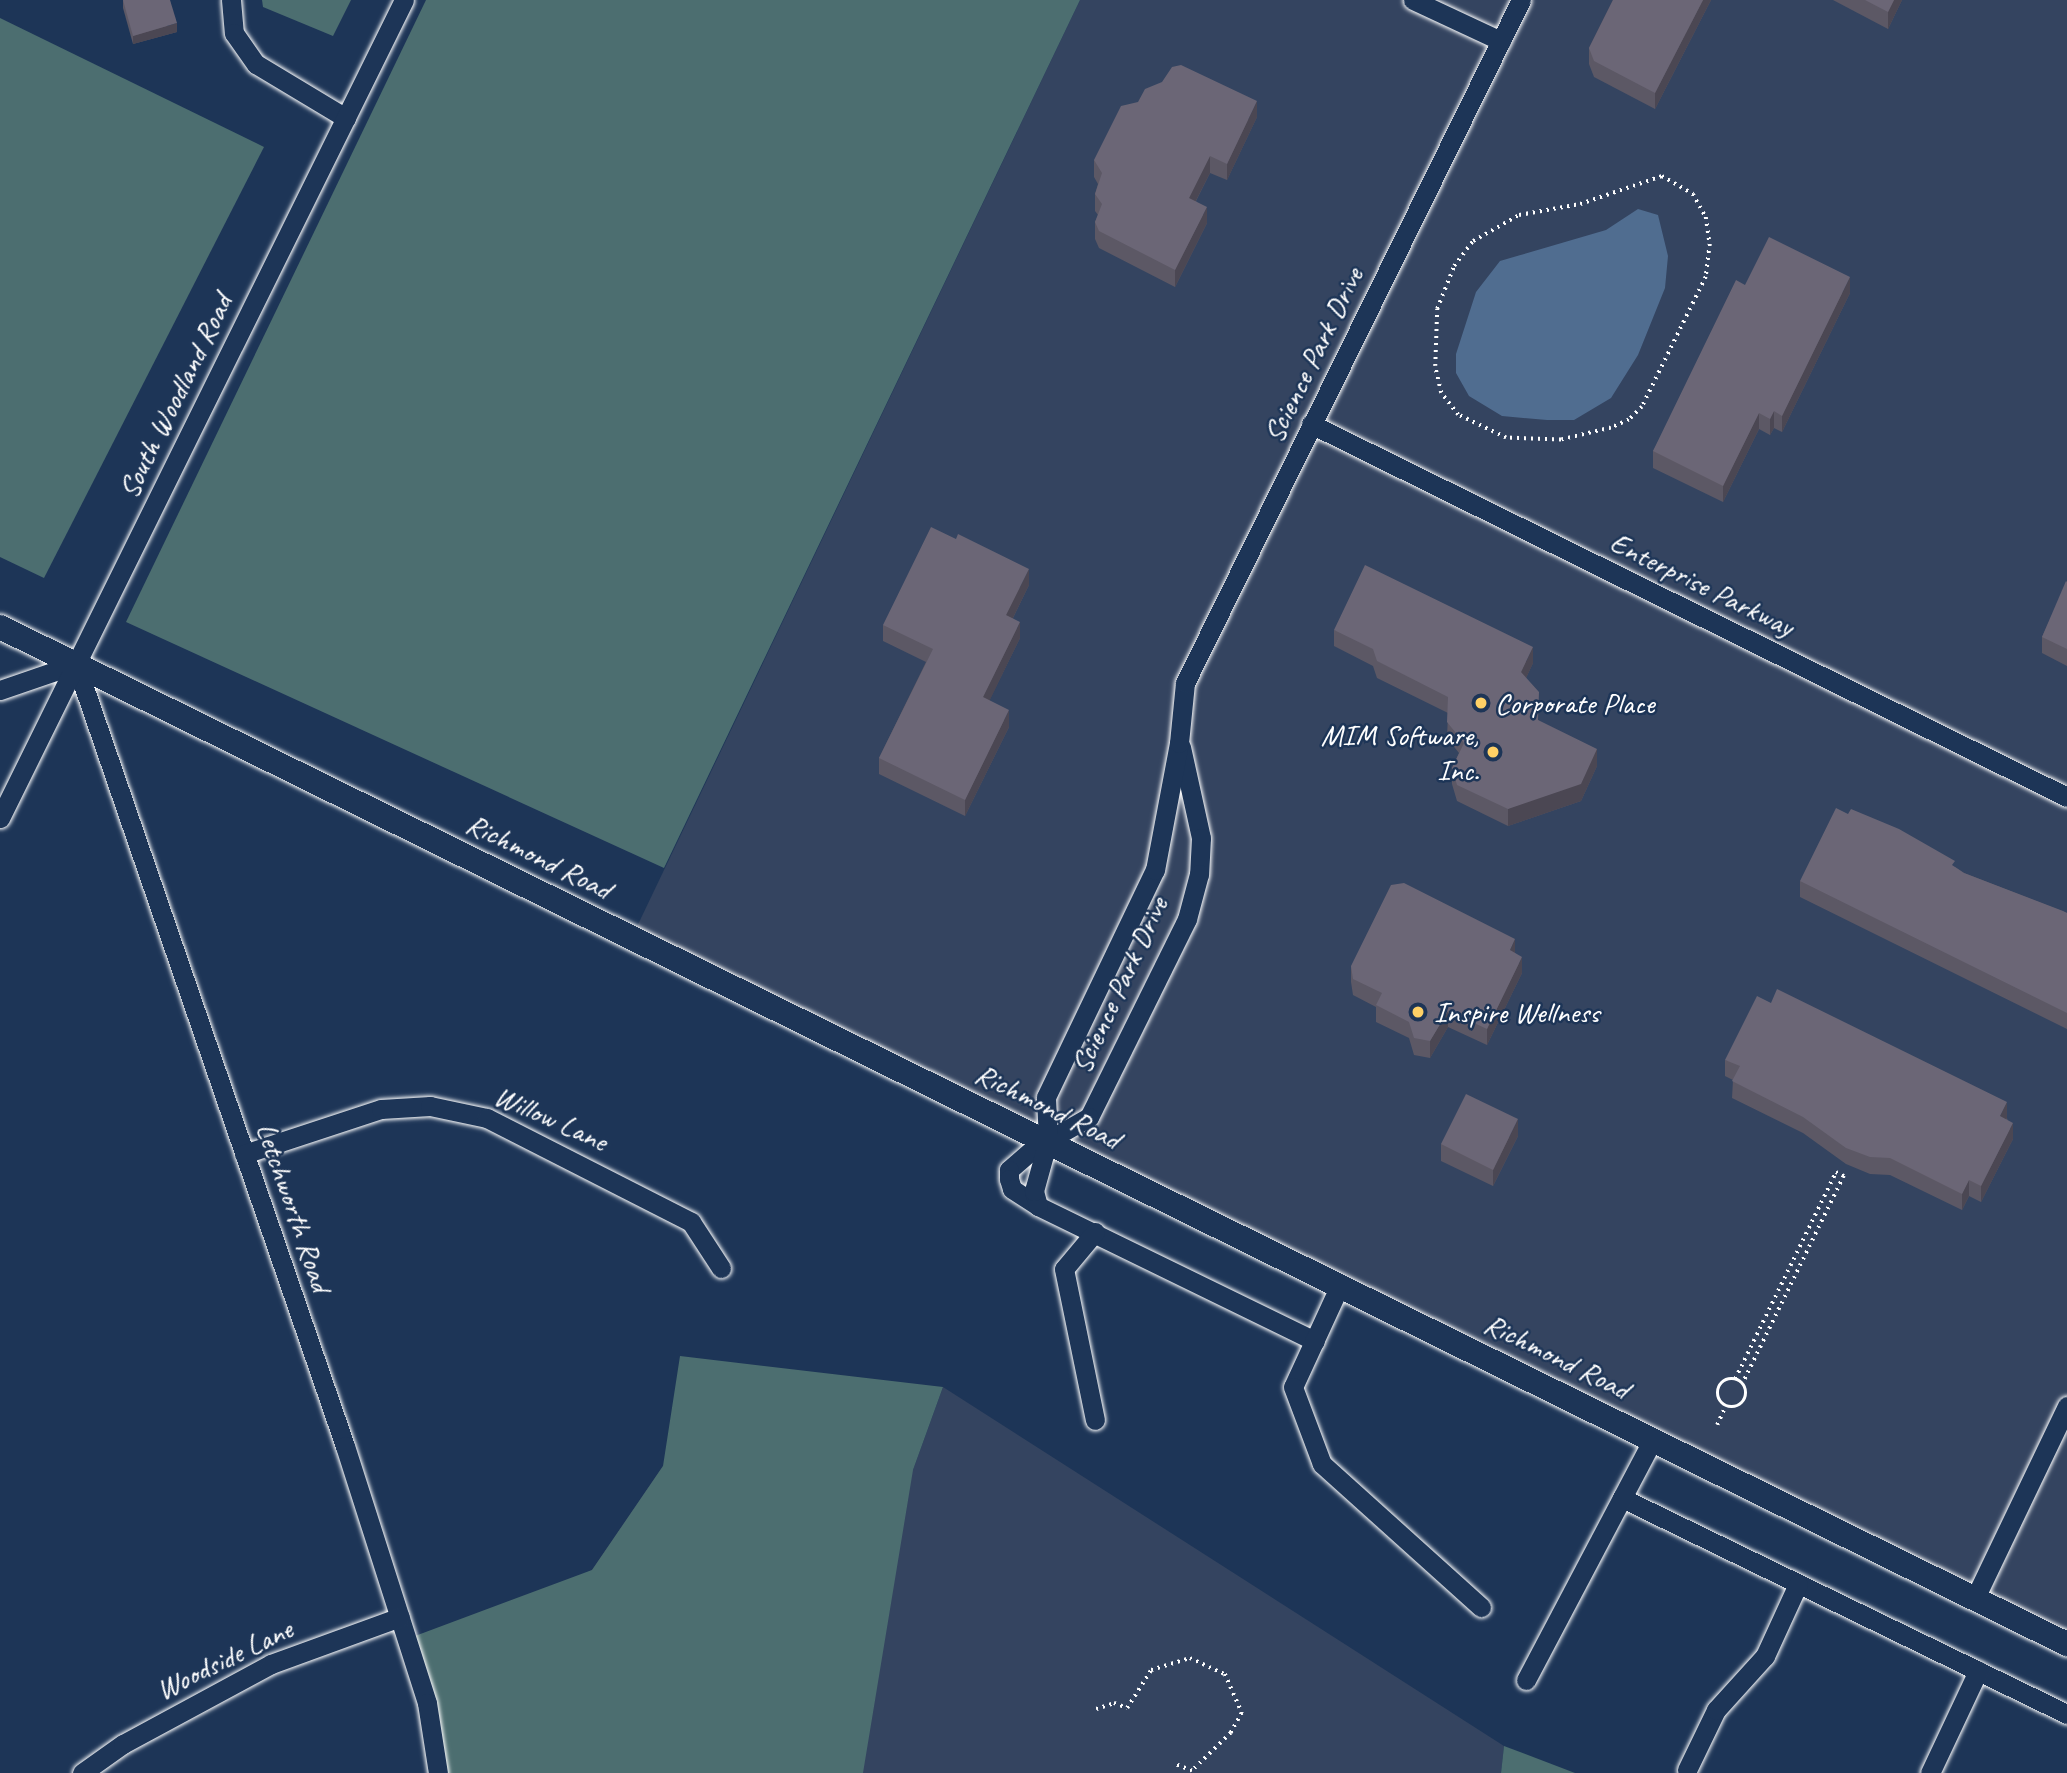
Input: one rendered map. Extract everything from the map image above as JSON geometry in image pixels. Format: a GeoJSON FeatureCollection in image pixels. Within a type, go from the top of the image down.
{"type":"FeatureCollection","features":[{"type":"Feature","properties":{"kind":"main road","name":"Richmond Road"},"geometry":{"type":"LineString","coordinates":[[0,627],[1048,1140],[2067,1644]]}},
{"type":"Feature","properties":{"kind":"street"},"geometry":{"type":"LineString","coordinates":[[231,0],[234,33],[256,64],[346,118]]}},
{"type":"Feature","properties":{"kind":"street","name":"South Woodland Road"},"geometry":{"type":"LineString","coordinates":[[0,817],[404,0]]}},
{"type":"Feature","properties":{"kind":"street"},"geometry":{"type":"LineString","coordinates":[[1413,0],[1501,41]]}},
{"type":"Feature","properties":{"kind":"street","name":"Science Park Drive"},"geometry":{"type":"LineString","coordinates":[[1179,743],[1201,838],[1199,874],[1188,919],[1089,1117],[1048,1140],[1046,1097],[1155,870],[1179,743],[1185,683],[1521,0]]}},
{"type":"Feature","properties":{"kind":"street","name":"Enterprise Parkway"},"geometry":{"type":"LineString","coordinates":[[1311,424],[2067,797]]}},
{"type":"Feature","properties":{"kind":"street"},"geometry":{"type":"LineString","coordinates":[[0,690],[76,664]]}},
{"type":"Feature","properties":{"kind":"street","name":"Letchworth Road"},"geometry":{"type":"LineString","coordinates":[[76,664],[400,1617],[427,1703],[438,1773]]}},
{"type":"Feature","properties":{"kind":"street","name":"Willow Lane"},"geometry":{"type":"LineString","coordinates":[[244,1154],[381,1109],[430,1106],[487,1118],[691,1222],[721,1268]]}},
{"type":"Feature","properties":{"kind":"street"},"geometry":{"type":"LineString","coordinates":[[1048,1140],[1009,1170],[1012,1189],[1038,1206],[1315,1341]]}},
{"type":"Feature","properties":{"kind":"street"},"geometry":{"type":"LineString","coordinates":[[1038,1206],[1034,1191],[1048,1140]]}},
{"type":"Feature","properties":{"kind":"street"},"geometry":{"type":"LineString","coordinates":[[1095,1232],[1064,1269],[1095,1420]]}},
{"type":"Feature","properties":{"kind":"street"},"geometry":{"type":"LineString","coordinates":[[1340,1285],[1293,1387],[1322,1464],[1481,1607]]}},
{"type":"Feature","properties":{"kind":"street"},"geometry":{"type":"LineString","coordinates":[[1975,1598],[2067,1406]]}},
{"type":"Feature","properties":{"kind":"street"},"geometry":{"type":"LineString","coordinates":[[1526,1680],[1653,1439]]}},
{"type":"Feature","properties":{"kind":"street"},"geometry":{"type":"LineString","coordinates":[[1622,1498],[2067,1714]]}},
{"type":"Feature","properties":{"kind":"street"},"geometry":{"type":"LineString","coordinates":[[1687,1770],[1716,1710],[1765,1656],[1798,1584]]}},
{"type":"Feature","properties":{"kind":"street","name":"Woodside Lane"},"geometry":{"type":"LineString","coordinates":[[82,1773],[123,1744],[271,1664],[400,1617]]}},
{"type":"Feature","properties":{"kind":"street"},"geometry":{"type":"LineString","coordinates":[[1930,1773],[1978,1671]]}},
{"type":"Feature","properties":{"kind":"path"},"geometry":{"type":"LineString","coordinates":[[1662,176],[1693,194],[1706,217],[1710,244],[1706,277],[1642,407],[1629,420],[1593,434],[1533,440],[1506,438],[1458,415],[1441,393],[1435,366],[1437,309],[1454,266],[1473,241],[1519,215],[1580,204],[1662,176]]}},
{"type":"Feature","properties":{"kind":"path"},"geometry":{"type":"LineString","coordinates":[[1836,1172],[1844,1176],[1743,1383],[1745,1400],[1737,1406],[1726,1405],[1718,1396],[1720,1387],[1735,1378],[1836,1172]]}},
{"type":"Feature","properties":{"kind":"path"},"geometry":{"type":"LineString","coordinates":[[1735,1378],[1743,1383]]}},
{"type":"Feature","properties":{"kind":"path"},"geometry":{"type":"LineString","coordinates":[[1717,1425],[1726,1405]]}},
{"type":"Feature","properties":{"kind":"path"},"geometry":{"type":"LineString","coordinates":[[1096,1709],[1114,1703],[1127,1708],[1151,1670],[1190,1658],[1225,1674],[1242,1713],[1231,1733],[1192,1771],[1176,1765]]}},
{"type":"Feature","properties":{"kind":"shaded area"},"geometry":{"type":"Polygon","coordinates":[[[1080,0],[2067,0],[2067,1644],[632,937],[1080,0]]]}},
{"type":"Feature","properties":{"kind":"shaded area"},"geometry":{"type":"Polygon","coordinates":[[[1638,209],[1658,215],[1668,256],[1665,288],[1638,355],[1611,398],[1574,420],[1547,420],[1502,416],[1469,396],[1456,373],[1456,354],[1476,292],[1500,261],[1606,230],[1638,209]]]}},
{"type":"Feature","properties":{"kind":"shaded area"},"geometry":{"type":"Polygon","coordinates":[[[943,1387],[1504,1746],[1501,1773],[483,1773],[474,1624],[592,1570],[663,1466],[913,1470],[943,1387]]]}},
{"type":"Feature","properties":{"kind":"green space"},"geometry":{"type":"Polygon","coordinates":[[[262,0],[351,0],[333,36],[263,7],[262,0]]]}},
{"type":"Feature","properties":{"kind":"green space"},"geometry":{"type":"Polygon","coordinates":[[[426,0],[1080,0],[664,868],[126,622],[426,0]]]}},
{"type":"Feature","properties":{"kind":"green space"},"geometry":{"type":"Polygon","coordinates":[[[0,18],[264,147],[44,578],[0,557],[0,18]]]}},
{"type":"Feature","properties":{"kind":"green space"},"geometry":{"type":"Polygon","coordinates":[[[680,1356],[943,1387],[913,1470],[863,1773],[438,1773],[407,1639],[592,1570],[663,1466],[680,1356]]]}},
{"type":"Feature","properties":{"kind":"green space"},"geometry":{"type":"Polygon","coordinates":[[[1504,1746],[1575,1773],[1501,1773],[1504,1746]]]}},
{"type":"Feature","properties":{"kind":"building"},"geometry":{"type":"Polygon","coordinates":[[[123,0],[170,0],[177,23],[133,36],[123,0]]]}},
{"type":"Feature","properties":{"kind":"building"},"geometry":{"type":"Polygon","coordinates":[[[1613,0],[1703,0],[1655,93],[1594,61],[1589,48],[1613,0]]]}},
{"type":"Feature","properties":{"kind":"building"},"geometry":{"type":"Polygon","coordinates":[[[1865,0],[1894,0],[1888,12],[1865,0]]]}},
{"type":"Feature","properties":{"kind":"building"},"geometry":{"type":"Polygon","coordinates":[[[1181,65],[1257,101],[1227,164],[1210,156],[1189,198],[1207,207],[1175,270],[1099,231],[1095,222],[1102,204],[1095,194],[1102,173],[1094,160],[1121,106],[1138,102],[1145,89],[1162,82],[1172,67],[1181,65]]]}},
{"type":"Feature","properties":{"kind":"building"},"geometry":{"type":"Polygon","coordinates":[[[1769,237],[1850,277],[1782,416],[1774,411],[1770,419],[1759,413],[1723,486],[1653,451],[1736,280],[1745,285],[1769,237]]]}},
{"type":"Feature","properties":{"kind":"building"},"geometry":{"type":"Polygon","coordinates":[[[931,527],[956,539],[958,534],[1029,569],[1006,615],[1020,622],[983,697],[1009,710],[965,800],[879,758],[933,649],[883,625],[931,527]]]}},
{"type":"Feature","properties":{"kind":"building","name":"Corporate Place"},"geometry":{"type":"Polygon","coordinates":[[[1365,565],[1533,647],[1521,672],[1539,692],[1538,720],[1597,749],[1581,784],[1508,809],[1457,785],[1452,768],[1464,743],[1447,722],[1448,697],[1377,661],[1373,649],[1334,630],[1365,565]]]}},
{"type":"Feature","properties":{"kind":"building"},"geometry":{"type":"Polygon","coordinates":[[[2067,582],[2067,649],[2042,637],[2067,582]]]}},
{"type":"Feature","properties":{"kind":"building"},"geometry":{"type":"Polygon","coordinates":[[[1836,808],[1848,814],[1851,809],[1899,829],[1955,861],[1952,865],[1964,873],[2067,913],[2067,1013],[1800,881],[1836,808]]]}},
{"type":"Feature","properties":{"kind":"building"},"geometry":{"type":"Polygon","coordinates":[[[1404,883],[1515,939],[1510,950],[1522,957],[1487,1029],[1448,1011],[1430,1041],[1414,1038],[1409,1022],[1376,1005],[1382,993],[1353,979],[1351,966],[1391,885],[1404,883]]]}},
{"type":"Feature","properties":{"kind":"building"},"geometry":{"type":"Polygon","coordinates":[[[1777,989],[2007,1102],[2000,1116],[2013,1123],[1981,1186],[1969,1180],[1962,1194],[1890,1158],[1870,1157],[1846,1148],[1803,1117],[1732,1081],[1740,1066],[1725,1060],[1757,996],[1771,1003],[1777,989]]]}},
{"type":"Feature","properties":{"kind":"building"},"geometry":{"type":"Polygon","coordinates":[[[1466,1094],[1518,1119],[1493,1170],[1441,1144],[1466,1094]]]}},
{"type":"Feature","properties":{"kind":"place","name":"Corporate Place"},"geometry":{"type":"Point","coordinates":[1481,703]}},
{"type":"Feature","properties":{"kind":"place","name":"MIM Software, Inc."},"geometry":{"type":"Point","coordinates":[1493,752]}},
{"type":"Feature","properties":{"kind":"place","name":"Inspire Wellness"},"geometry":{"type":"Point","coordinates":[1418,1012]}}]}
